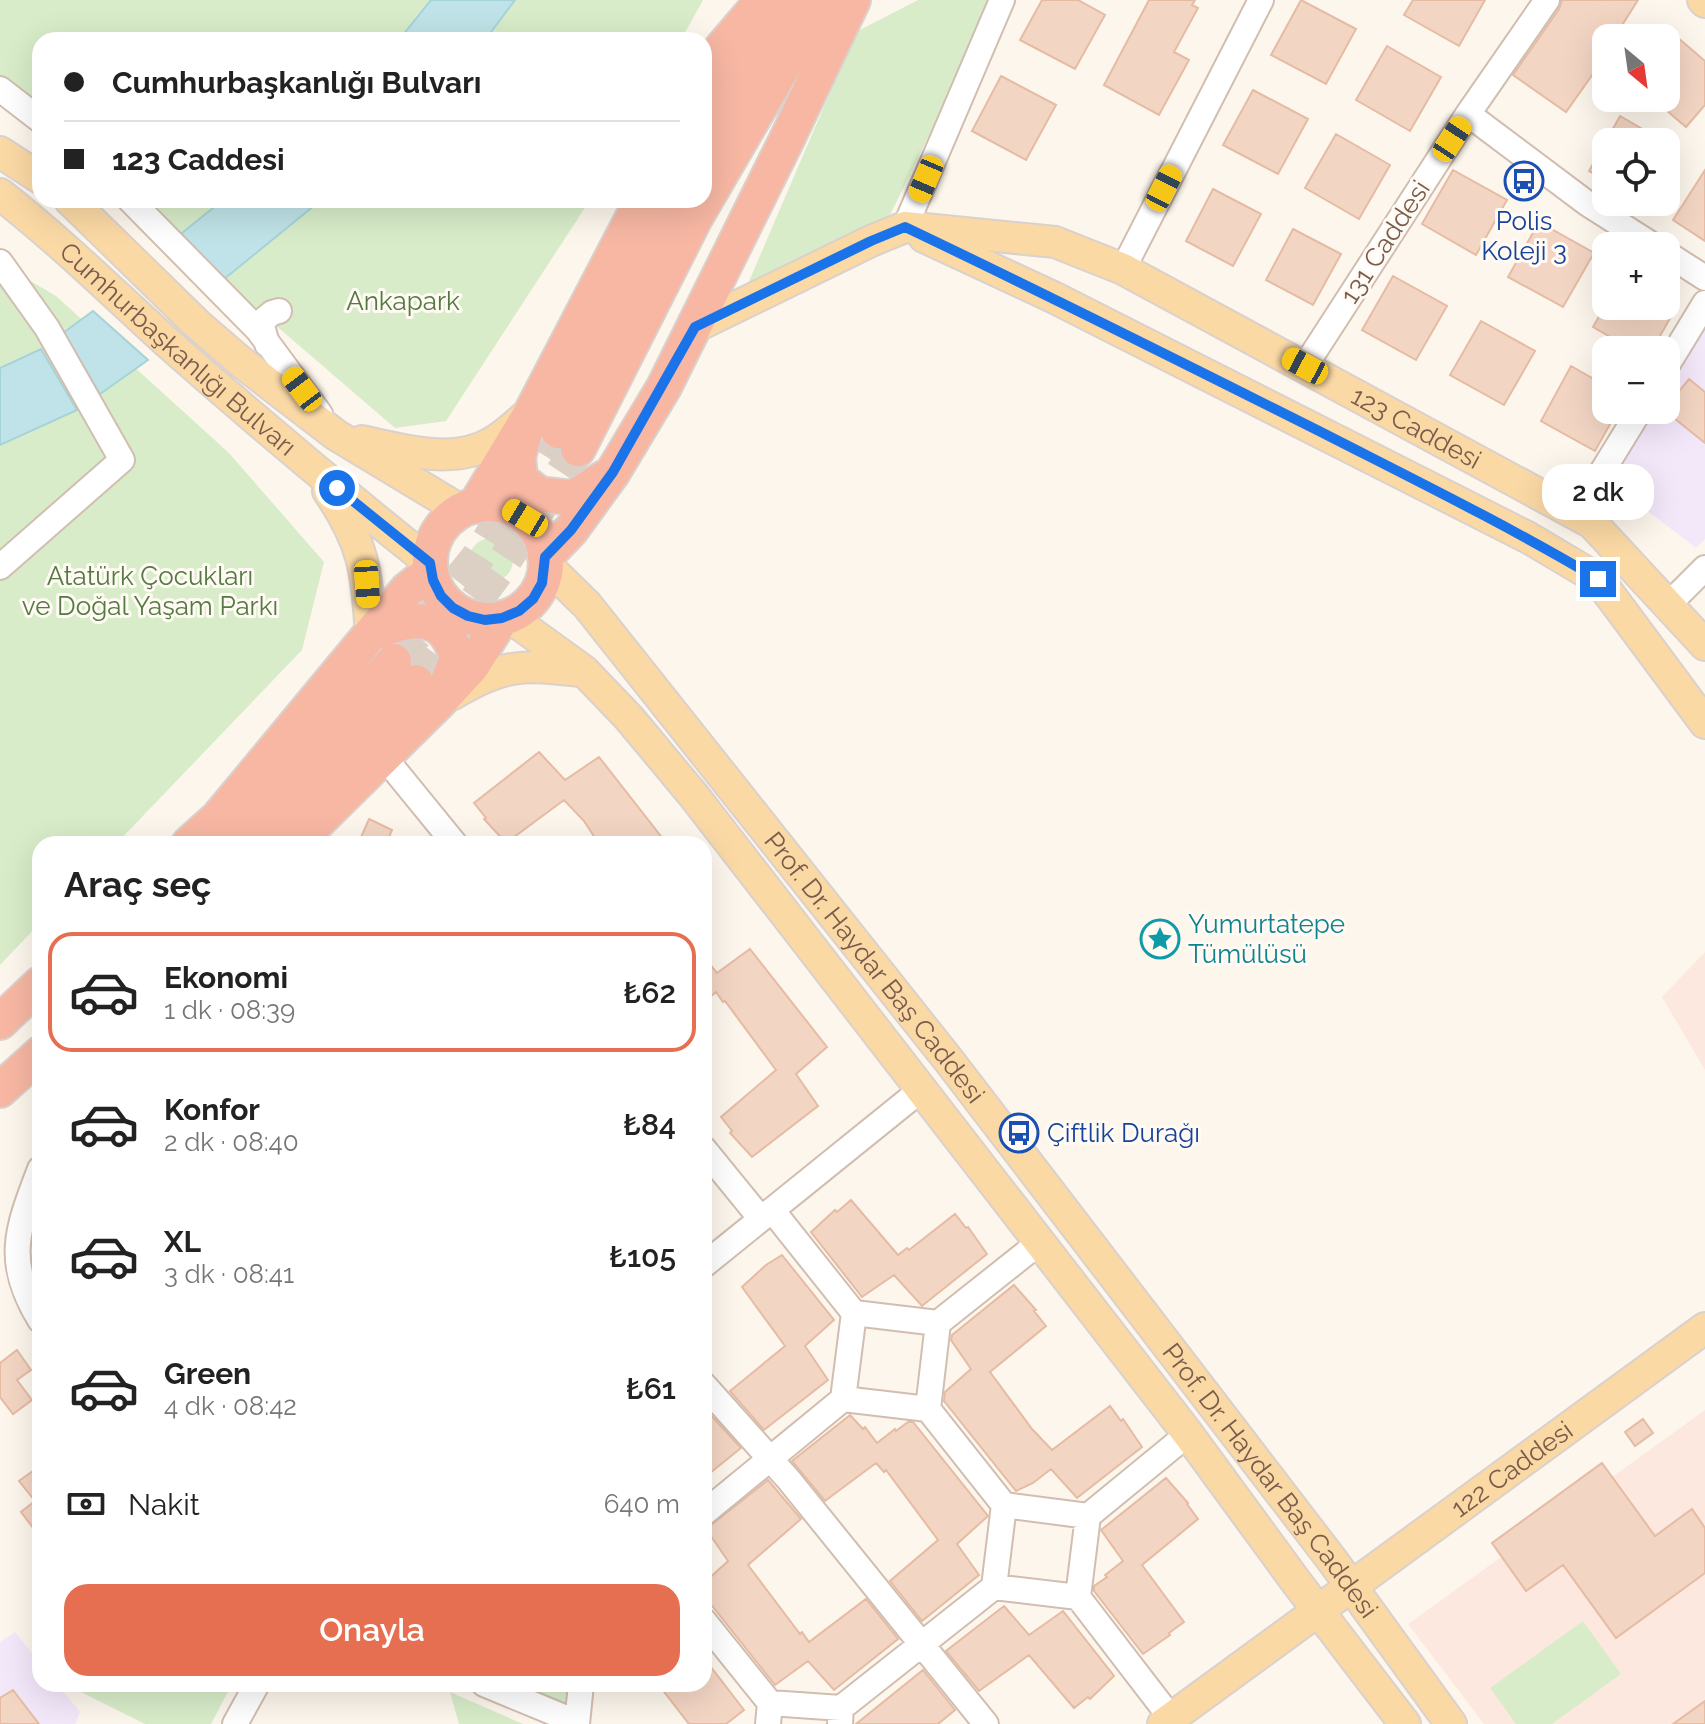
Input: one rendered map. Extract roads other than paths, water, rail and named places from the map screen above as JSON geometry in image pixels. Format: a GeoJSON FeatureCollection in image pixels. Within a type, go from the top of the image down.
{"type":"FeatureCollection","features":[{"type":"Feature","properties":{"kind":"highway"},"geometry":{"type":"LineString","coordinates":[[712,66],[721,49],[763,0]]}},
{"type":"Feature","properties":{"kind":"highway"},"geometry":{"type":"LineString","coordinates":[[712,132],[785,0]]}},
{"type":"Feature","properties":{"kind":"highway"},"geometry":{"type":"LineString","coordinates":[[712,189],[822,0]]}},
{"type":"Feature","properties":{"kind":"highway"},"geometry":{"type":"LineString","coordinates":[[546,561],[613,472],[695,327],[853,0]]}},
{"type":"Feature","properties":{"kind":"highway"},"geometry":{"type":"LineString","coordinates":[[556,431],[639,208]]}},
{"type":"Feature","properties":{"kind":"highway"},"geometry":{"type":"LineString","coordinates":[[613,472],[573,498],[539,494],[520,479],[518,457],[556,431],[671,208]]}},
{"type":"Feature","properties":{"kind":"highway"},"geometry":{"type":"LineString","coordinates":[[469,508],[501,506],[525,518],[537,531],[544,547],[546,561],[542,583],[533,599],[519,611],[505,617],[476,618],[453,608],[441,596],[431,567],[433,544],[442,526],[469,508],[556,431],[701,208]]}},
{"type":"Feature","properties":{"kind":"highway"},"geometry":{"type":"LineString","coordinates":[[198,836],[218,818],[407,590],[431,567]]}},
{"type":"Feature","properties":{"kind":"highway"},"geometry":{"type":"LineString","coordinates":[[269,836],[417,682],[472,666],[505,617]]}},
{"type":"Feature","properties":{"kind":"highway"},"geometry":{"type":"LineString","coordinates":[[234,836],[417,682],[458,656],[444,632],[432,624],[395,623],[371,634]]}},
{"type":"Feature","properties":{"kind":"highway"},"geometry":{"type":"LineString","coordinates":[[303,836],[384,757],[417,682]]}},
{"type":"Feature","properties":{"kind":"highway"},"geometry":{"type":"LineString","coordinates":[[0,1022],[32,992]]}},
{"type":"Feature","properties":{"kind":"highway"},"geometry":{"type":"LineString","coordinates":[[0,1047],[32,1021]]}},
{"type":"Feature","properties":{"kind":"highway"},"geometry":{"type":"LineString","coordinates":[[0,1090],[32,1061]]}},
{"type":"Feature","properties":{"kind":"highway"},"geometry":{"type":"LineString","coordinates":[[0,1109],[32,1086]]}},
{"type":"Feature","properties":{"kind":"main road"},"geometry":{"type":"LineString","coordinates":[[0,152],[32,173]]}},
{"type":"Feature","properties":{"kind":"main road","name":"Cumhurbaşkanlığı Bulvarı"},"geometry":{"type":"LineString","coordinates":[[0,194],[44,229],[314,470],[431,567]]}},
{"type":"Feature","properties":{"kind":"main road","name":"Cumhurbaşkanlığı Bulvarı"},"geometry":{"type":"LineString","coordinates":[[78,208],[197,324],[337,436],[469,508]]}},
{"type":"Feature","properties":{"kind":"main road","name":"123 Caddesi"},"geometry":{"type":"LineString","coordinates":[[695,327],[905,227],[1055,242],[1123,269],[1592,523],[1705,645]]}},
{"type":"Feature","properties":{"kind":"main road","name":"123 Caddesi"},"geometry":{"type":"LineString","coordinates":[[905,227],[1055,298],[1419,482],[1529,538],[1598,579],[1705,723]]}},
{"type":"Feature","properties":{"kind":"main road"},"geometry":{"type":"LineString","coordinates":[[337,436],[439,454],[465,452],[556,431]]}},
{"type":"Feature","properties":{"kind":"main road"},"geometry":{"type":"LineString","coordinates":[[314,470],[349,522],[361,551],[371,634]]}},
{"type":"Feature","properties":{"kind":"main road","name":"Prof. Dr. Haydar Baş Caddesi"},"geometry":{"type":"LineString","coordinates":[[546,561],[587,605],[950,1062],[1350,1585],[1451,1724]]}},
{"type":"Feature","properties":{"kind":"main road","name":"Prof. Dr. Haydar Baş Caddesi"},"geometry":{"type":"LineString","coordinates":[[505,617],[584,671],[629,718],[694,796],[1188,1434],[1405,1724]]}},
{"type":"Feature","properties":{"kind":"main road"},"geometry":{"type":"LineString","coordinates":[[417,682],[481,678],[511,667],[538,666],[584,671]]}},
{"type":"Feature","properties":{"kind":"main road","name":"122 Caddesi"},"geometry":{"type":"LineString","coordinates":[[1167,1721],[1705,1328]]}},
{"type":"Feature","properties":{"kind":"street"},"geometry":{"type":"LineString","coordinates":[[905,227],[1002,0]]}},
{"type":"Feature","properties":{"kind":"street"},"geometry":{"type":"LineString","coordinates":[[1123,269],[1261,0]]}},
{"type":"Feature","properties":{"kind":"street","name":"131 Caddesi"},"geometry":{"type":"LineString","coordinates":[[1305,366],[1468,114],[1547,0]]}},
{"type":"Feature","properties":{"kind":"street"},"geometry":{"type":"LineString","coordinates":[[0,89],[32,114]]}},
{"type":"Feature","properties":{"kind":"street"},"geometry":{"type":"LineString","coordinates":[[1468,114],[1588,204],[1632,232]]}},
{"type":"Feature","properties":{"kind":"street"},"geometry":{"type":"LineString","coordinates":[[138,208],[258,330],[337,436]]}},
{"type":"Feature","properties":{"kind":"street"},"geometry":{"type":"LineString","coordinates":[[1680,262],[1705,278]]}},
{"type":"Feature","properties":{"kind":"street"},"geometry":{"type":"LineString","coordinates":[[0,567],[122,460],[47,328],[2,267]]}},
{"type":"Feature","properties":{"kind":"street"},"geometry":{"type":"LineString","coordinates":[[1680,344],[1705,303]]}},
{"type":"Feature","properties":{"kind":"street"},"geometry":{"type":"LineString","coordinates":[[267,344],[261,322],[279,311]]}},
{"type":"Feature","properties":{"kind":"street"},"geometry":{"type":"LineString","coordinates":[[1576,514],[1631,424]]}},
{"type":"Feature","properties":{"kind":"street"},"geometry":{"type":"LineString","coordinates":[[1668,605],[1705,568]]}},
{"type":"Feature","properties":{"kind":"street"},"geometry":{"type":"LineString","coordinates":[[384,757],[448,836]]}},
{"type":"Feature","properties":{"kind":"street"},"geometry":{"type":"LineString","coordinates":[[712,1259],[922,1089]]}},
{"type":"Feature","properties":{"kind":"street"},"geometry":{"type":"LineString","coordinates":[[712,1158],[854,1313],[938,1323]]}},
{"type":"Feature","properties":{"kind":"street"},"geometry":{"type":"LineString","coordinates":[[32,1190],[25,1208],[16,1259],[24,1294],[32,1307]]}},
{"type":"Feature","properties":{"kind":"street"},"geometry":{"type":"LineString","coordinates":[[928,1409],[938,1323],[1040,1242]]}},
{"type":"Feature","properties":{"kind":"street"},"geometry":{"type":"LineString","coordinates":[[712,1507],[843,1399],[854,1313]]}},
{"type":"Feature","properties":{"kind":"street"},"geometry":{"type":"LineString","coordinates":[[712,1394],[771,1460],[986,1724]]}},
{"type":"Feature","properties":{"kind":"street"},"geometry":{"type":"LineString","coordinates":[[843,1399],[928,1409],[1004,1505],[1088,1516]]}},
{"type":"Feature","properties":{"kind":"street"},"geometry":{"type":"LineString","coordinates":[[1167,1721],[1078,1597],[1088,1516],[1188,1434]]}},
{"type":"Feature","properties":{"kind":"street"},"geometry":{"type":"LineString","coordinates":[[994,1587],[1004,1505]]}},
{"type":"Feature","properties":{"kind":"street"},"geometry":{"type":"LineString","coordinates":[[712,1632],[769,1713],[840,1716],[922,1643],[994,1587],[1078,1597]]}},
{"type":"Feature","properties":{"kind":"street"},"geometry":{"type":"LineString","coordinates":[[235,1724],[253,1692]]}},
{"type":"Feature","properties":{"kind":"street"},"geometry":{"type":"LineString","coordinates":[[503,1692],[576,1723],[580,1692]]}},
{"type":"Feature","properties":{"kind":"water"},"geometry":{"type":"Polygon","coordinates":[[[431,0],[515,0],[491,32],[405,32],[431,0]]]}},
{"type":"Feature","properties":{"kind":"water"},"geometry":{"type":"Polygon","coordinates":[[[213,208],[311,208],[223,280],[177,237],[213,208]]]}},
{"type":"Feature","properties":{"kind":"water"},"geometry":{"type":"Polygon","coordinates":[[[93,311],[148,360],[100,394],[63,333],[93,311]]]}},
{"type":"Feature","properties":{"kind":"water"},"geometry":{"type":"Polygon","coordinates":[[[41,349],[77,410],[0,445],[0,368],[41,349]]]}},
{"type":"Feature","properties":{"kind":"tunnel"},"geometry":{"type":"LineString","coordinates":[[394,661],[478,557],[558,431]]}},
{"type":"Feature","properties":{"kind":"tunnel"},"geometry":{"type":"LineString","coordinates":[[416,682],[499,569],[578,449]]}},
{"type":"Feature","properties":{"kind":"place","name":"Polis Koleji 3"},"geometry":{"type":"Point","coordinates":[1524,181]}},
{"type":"Feature","properties":{"kind":"place","name":"Yumurtatepe Tümülüsü"},"geometry":{"type":"Point","coordinates":[1160,939]}},
{"type":"Feature","properties":{"kind":"place","name":"Çiftlik Durağı"},"geometry":{"type":"Point","coordinates":[1019,1133]}},
{"type":"Feature","properties":{"kind":"park label","name":"Ankapark"},"geometry":{"type":"Point","coordinates":[403,301]}},
{"type":"Feature","properties":{"kind":"park label","name":"Atatürk Çocukları ve Doğal Yaşam Parkı"},"geometry":{"type":"Point","coordinates":[150,591]}}]}
